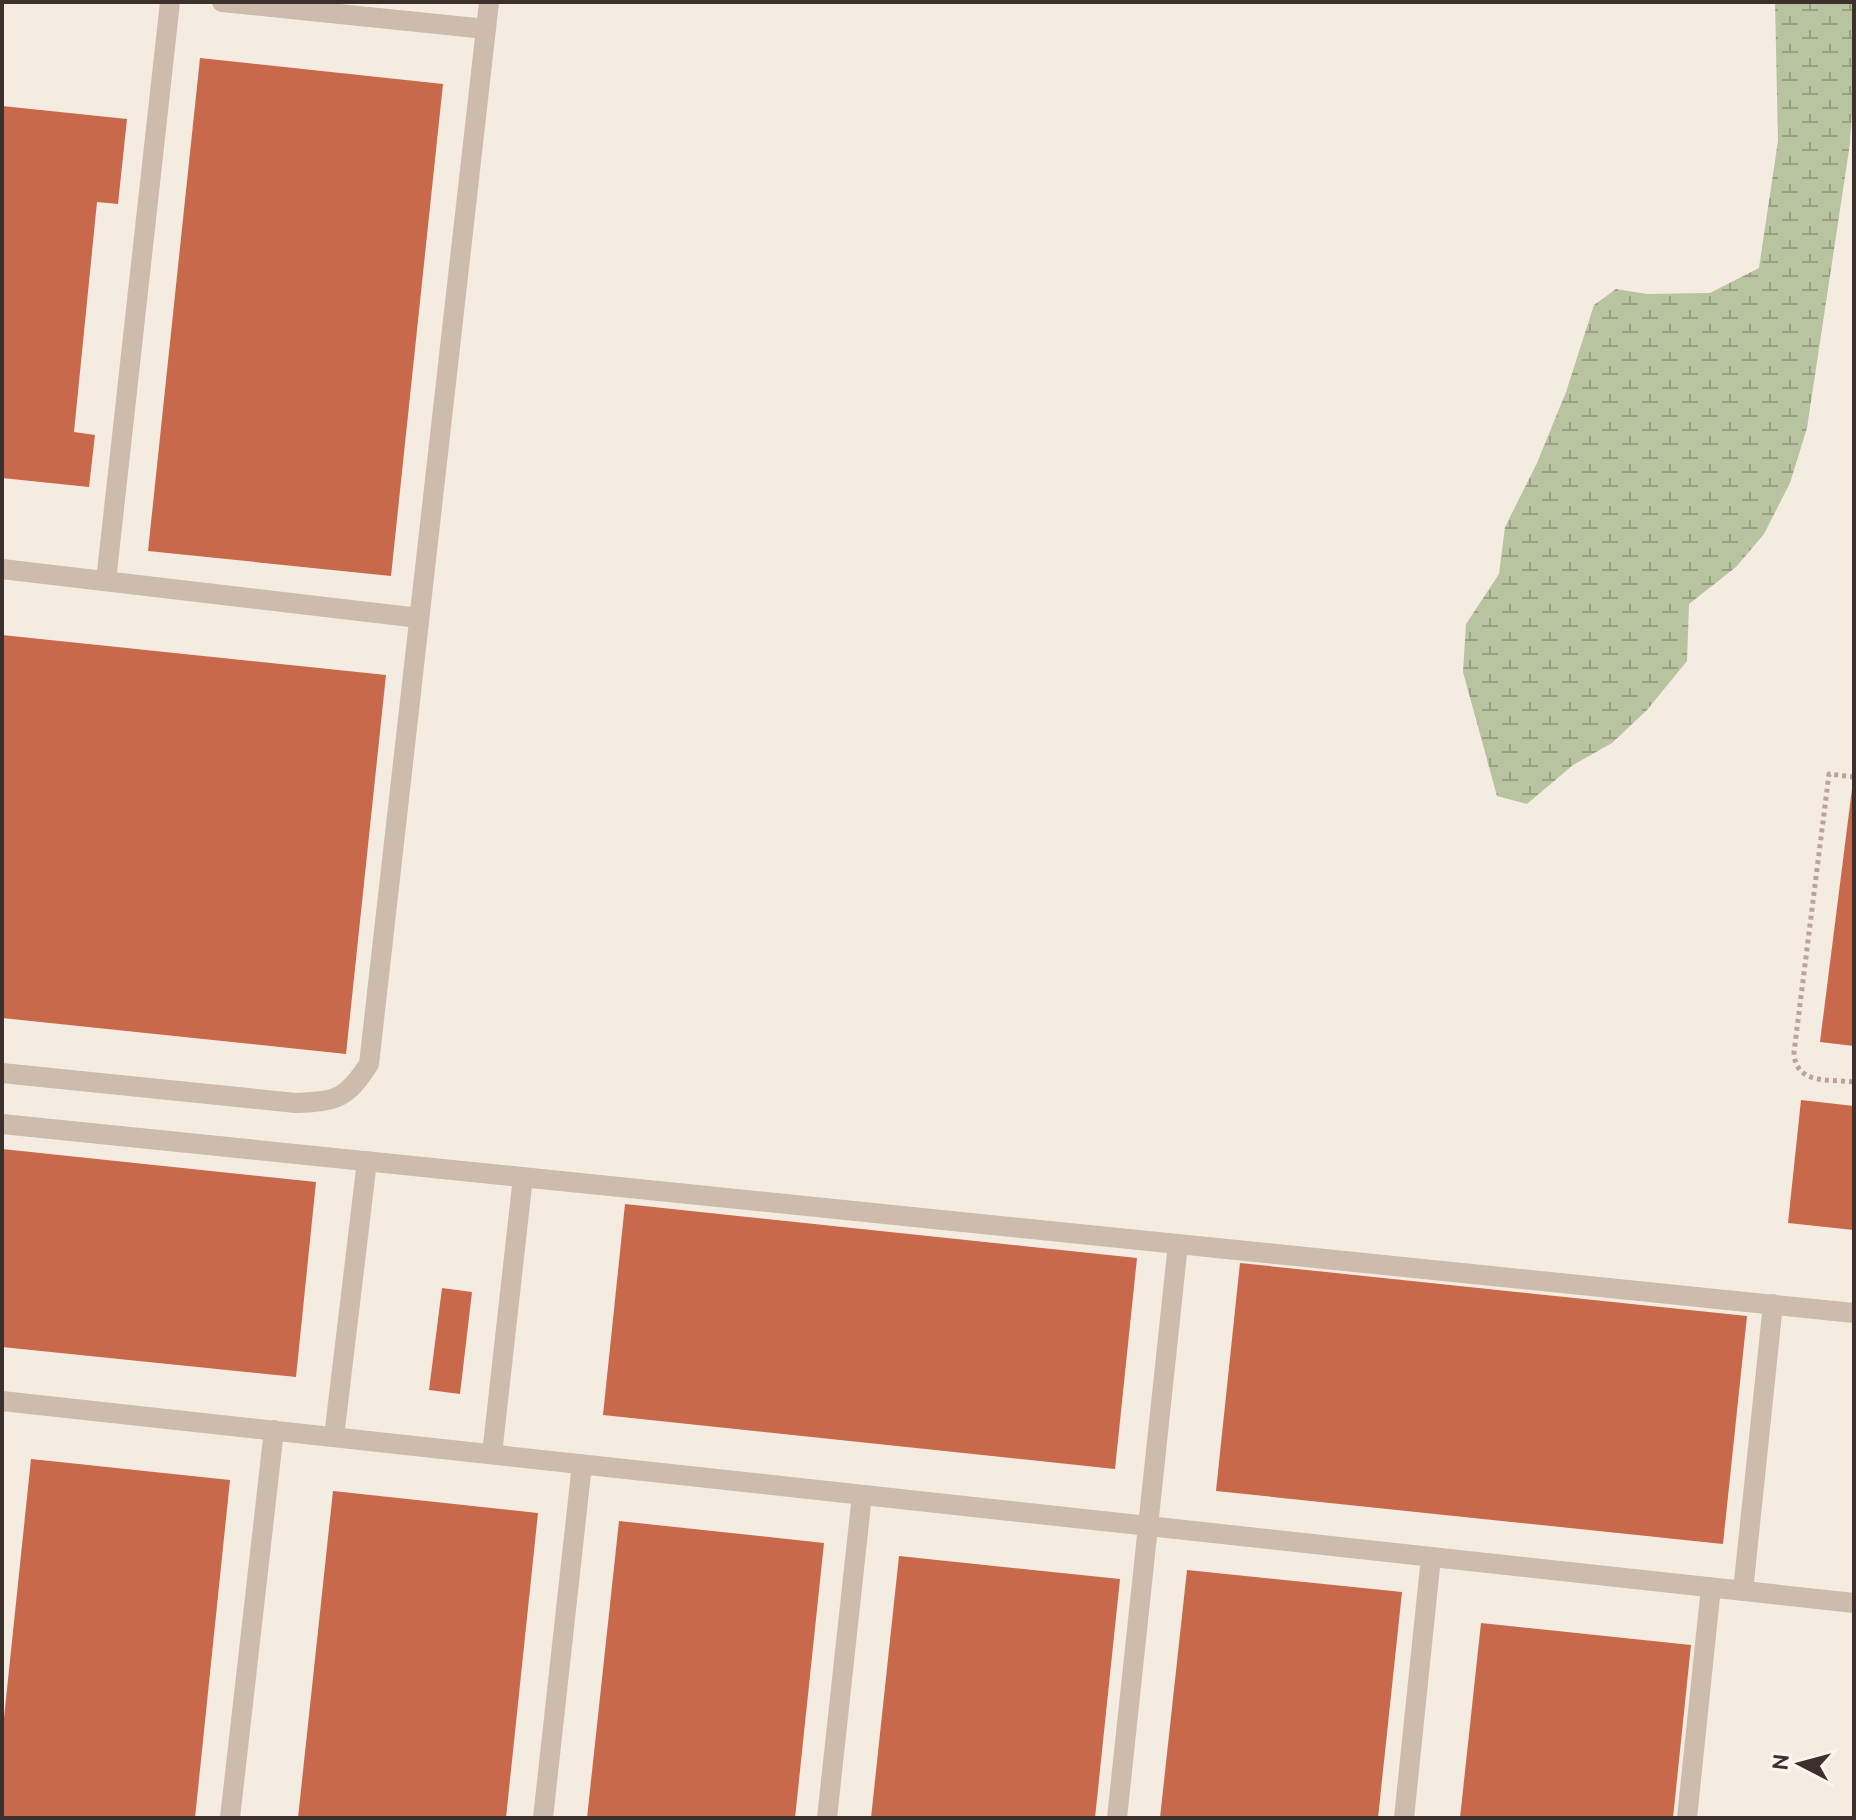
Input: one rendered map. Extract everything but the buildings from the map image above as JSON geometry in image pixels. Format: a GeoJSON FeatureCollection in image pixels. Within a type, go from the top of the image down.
{"type":"FeatureCollection","features":[{"type":"Feature","properties":{"kind":"lane"},"geometry":{"type":"LineString","coordinates":[[106,581],[170,2]]}},
{"type":"Feature","properties":{"kind":"lane"},"geometry":{"type":"LineString","coordinates":[[222,2],[486,29]]}},
{"type":"Feature","properties":{"kind":"lane"},"geometry":{"type":"LineString","coordinates":[[2,1073],[296,1103],[323,1102],[352,1090],[369,1064],[489,2]]}},
{"type":"Feature","properties":{"kind":"lane"},"geometry":{"type":"LineString","coordinates":[[2,569],[419,618]]}},
{"type":"Feature","properties":{"kind":"lane"},"geometry":{"type":"LineString","coordinates":[[2,1124],[1854,1313]]}},
{"type":"Feature","properties":{"kind":"lane"},"geometry":{"type":"LineString","coordinates":[[334,1437],[367,1161]]}},
{"type":"Feature","properties":{"kind":"lane"},"geometry":{"type":"LineString","coordinates":[[492,1454],[523,1177]]}},
{"type":"Feature","properties":{"kind":"lane"},"geometry":{"type":"LineString","coordinates":[[1117,1818],[1178,1244]]}},
{"type":"Feature","properties":{"kind":"lane"},"geometry":{"type":"LineString","coordinates":[[1743,1591],[1773,1304]]}},
{"type":"Feature","properties":{"kind":"lane"},"geometry":{"type":"LineString","coordinates":[[2,1401],[1854,1603]]}},
{"type":"Feature","properties":{"kind":"lane"},"geometry":{"type":"LineString","coordinates":[[230,1818],[274,1430]]}},
{"type":"Feature","properties":{"kind":"lane"},"geometry":{"type":"LineString","coordinates":[[543,1818],[582,1464]]}},
{"type":"Feature","properties":{"kind":"lane"},"geometry":{"type":"LineString","coordinates":[[827,1818],[862,1495]]}},
{"type":"Feature","properties":{"kind":"lane"},"geometry":{"type":"LineString","coordinates":[[1404,1818],[1431,1557]]}},
{"type":"Feature","properties":{"kind":"lane"},"geometry":{"type":"LineString","coordinates":[[1687,1818],[1711,1587]]}},
{"type":"Feature","properties":{"kind":"path"},"geometry":{"type":"LineString","coordinates":[[1854,777],[1829,774],[1794,1065],[1810,1077],[1854,1082]]}},
{"type":"Feature","properties":{"kind":"green space"},"geometry":{"type":"Polygon","coordinates":[[[1775,2],[1854,2],[1854,90],[1849,150],[1807,428],[1790,483],[1764,534],[1736,567],[1689,604],[1687,661],[1647,710],[1612,743],[1573,765],[1527,804],[1497,796],[1463,672],[1466,624],[1499,574],[1505,527],[1537,463],[1566,392],[1594,305],[1616,289],[1647,294],[1710,293],[1759,268],[1778,141],[1775,2]]]}}]}
